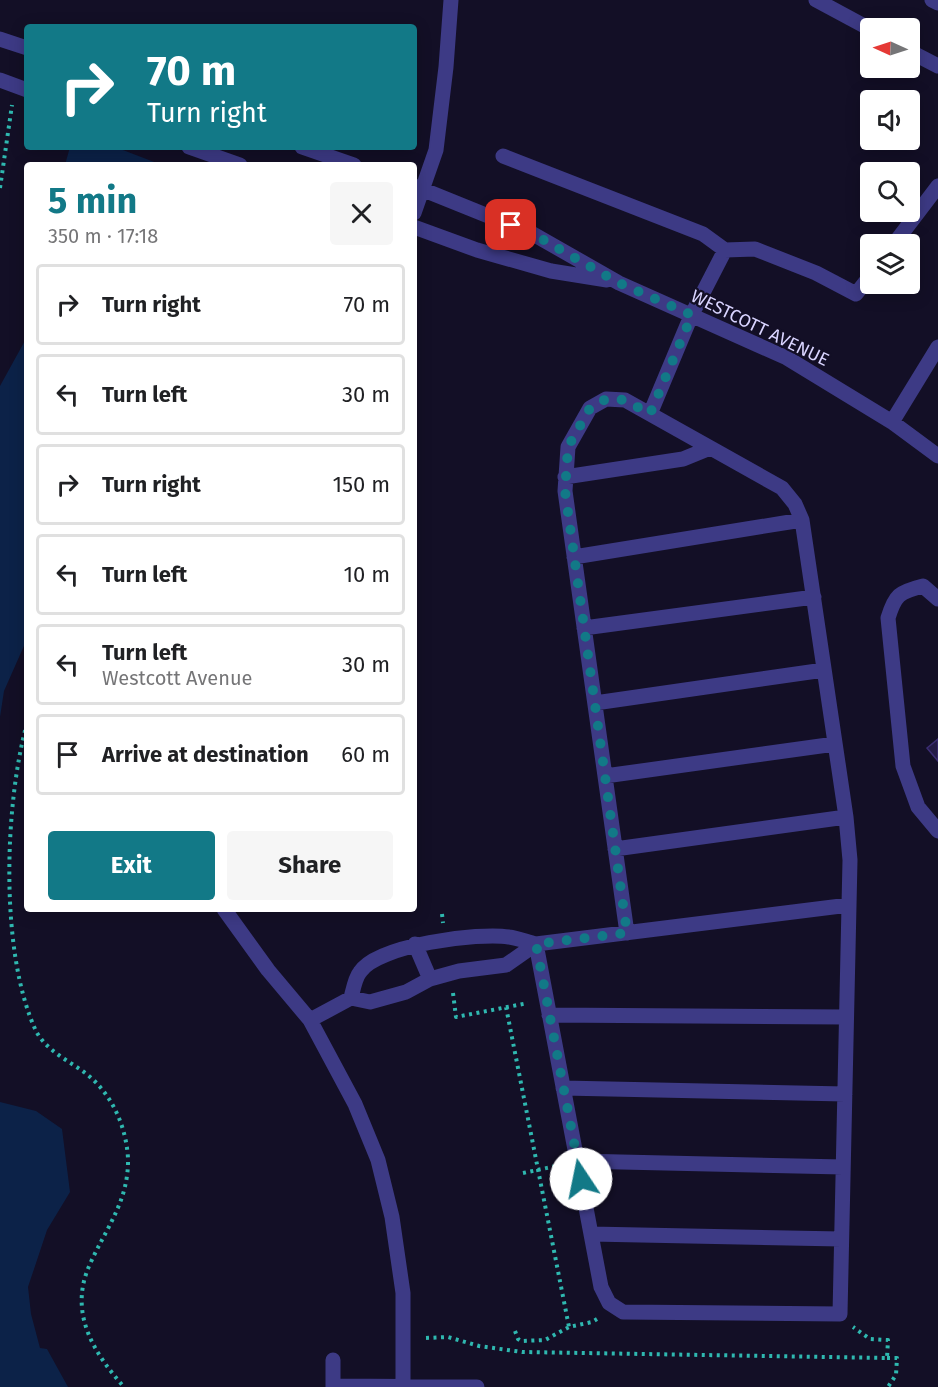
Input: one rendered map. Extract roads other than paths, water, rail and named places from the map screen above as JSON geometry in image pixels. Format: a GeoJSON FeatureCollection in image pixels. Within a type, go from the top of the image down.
{"type":"FeatureCollection","features":[{"type":"Feature","properties":{"kind":"street"},"geometry":{"type":"LineString","coordinates":[[419,188],[436,150],[452,0]]}},
{"type":"Feature","properties":{"kind":"street"},"geometry":{"type":"LineString","coordinates":[[816,0],[860,24]]}},
{"type":"Feature","properties":{"kind":"street"},"geometry":{"type":"LineString","coordinates":[[932,0],[938,3]]}},
{"type":"Feature","properties":{"kind":"street"},"geometry":{"type":"LineString","coordinates":[[0,39],[24,47]]}},
{"type":"Feature","properties":{"kind":"street"},"geometry":{"type":"LineString","coordinates":[[920,57],[938,66]]}},
{"type":"Feature","properties":{"kind":"street"},"geometry":{"type":"LineString","coordinates":[[0,80],[24,89]]}},
{"type":"Feature","properties":{"kind":"street"},"geometry":{"type":"LineString","coordinates":[[197,150],[230,162]]}},
{"type":"Feature","properties":{"kind":"street"},"geometry":{"type":"LineString","coordinates":[[311,150],[345,162]]}},
{"type":"Feature","properties":{"kind":"street"},"geometry":{"type":"LineString","coordinates":[[502,156],[703,234],[725,250],[754,249],[816,273],[856,294],[860,289]]}},
{"type":"Feature","properties":{"kind":"street"},"geometry":{"type":"LineString","coordinates":[[902,234],[938,186]]}},
{"type":"Feature","properties":{"kind":"street","name":"WESTCOTT AVENUE"},"geometry":{"type":"LineString","coordinates":[[419,188],[533,234],[619,283],[787,358],[892,422],[938,456]]}},
{"type":"Feature","properties":{"kind":"street","name":"WESTCOTT AVENUE"},"geometry":{"type":"LineString","coordinates":[[417,227],[477,250],[551,271],[619,283]]}},
{"type":"Feature","properties":{"kind":"street"},"geometry":{"type":"LineString","coordinates":[[650,414],[692,315],[725,250]]}},
{"type":"Feature","properties":{"kind":"street"},"geometry":{"type":"LineString","coordinates":[[892,422],[938,347]]}},
{"type":"Feature","properties":{"kind":"street"},"geometry":{"type":"LineString","coordinates":[[536,944],[601,1287],[609,1303],[623,1312],[840,1314],[850,860],[846,817],[802,520],[795,504],[782,488],[625,400],[606,399],[590,408],[568,447],[565,491],[627,933]]}},
{"type":"Feature","properties":{"kind":"street"},"geometry":{"type":"LineString","coordinates":[[565,477],[683,459],[710,448]]}},
{"type":"Feature","properties":{"kind":"street"},"geometry":{"type":"LineString","coordinates":[[574,557],[802,520]]}},
{"type":"Feature","properties":{"kind":"street"},"geometry":{"type":"LineString","coordinates":[[938,599],[923,586],[908,590],[894,599],[888,618],[903,766],[918,807],[938,831]]}},
{"type":"Feature","properties":{"kind":"street"},"geometry":{"type":"LineString","coordinates":[[584,628],[814,597]]}},
{"type":"Feature","properties":{"kind":"street"},"geometry":{"type":"LineString","coordinates":[[595,703],[824,670]]}},
{"type":"Feature","properties":{"kind":"street"},"geometry":{"type":"LineString","coordinates":[[605,776],[835,744]]}},
{"type":"Feature","properties":{"kind":"street"},"geometry":{"type":"LineString","coordinates":[[615,849],[846,817]]}},
{"type":"Feature","properties":{"kind":"street"},"geometry":{"type":"LineString","coordinates":[[351,998],[360,971],[384,954],[415,944],[509,937],[536,944],[849,905]]}},
{"type":"Feature","properties":{"kind":"street"},"geometry":{"type":"LineString","coordinates":[[226,912],[267,970],[310,1020],[355,1104],[378,1160],[392,1217],[403,1293],[404,1387]]}},
{"type":"Feature","properties":{"kind":"street"},"geometry":{"type":"LineString","coordinates":[[415,944],[430,979]]}},
{"type":"Feature","properties":{"kind":"street"},"geometry":{"type":"LineString","coordinates":[[310,1020],[351,998],[370,1002],[390,998],[430,979],[459,971],[506,965],[536,944]]}},
{"type":"Feature","properties":{"kind":"street"},"geometry":{"type":"LineString","coordinates":[[549,1015],[846,1017]]}},
{"type":"Feature","properties":{"kind":"street"},"geometry":{"type":"LineString","coordinates":[[563,1088],[845,1094]]}},
{"type":"Feature","properties":{"kind":"street"},"geometry":{"type":"LineString","coordinates":[[577,1161],[843,1167]]}},
{"type":"Feature","properties":{"kind":"street"},"geometry":{"type":"LineString","coordinates":[[591,1234],[842,1239]]}},
{"type":"Feature","properties":{"kind":"street"},"geometry":{"type":"LineString","coordinates":[[333,1360],[333,1386],[477,1387]]}},
{"type":"Feature","properties":{"kind":"water"},"geometry":{"type":"Polygon","coordinates":[[[69,150],[123,150],[154,162],[66,162],[69,150]]]}},
{"type":"Feature","properties":{"kind":"water"},"geometry":{"type":"Polygon","coordinates":[[[24,342],[24,646],[4,691],[0,717],[0,386],[24,342]]]}},
{"type":"Feature","properties":{"kind":"water"},"geometry":{"type":"Polygon","coordinates":[[[0,1102],[36,1111],[62,1129],[70,1192],[47,1230],[28,1287],[31,1314],[40,1348],[47,1349],[68,1387],[0,1387],[0,1102]]]}}]}
